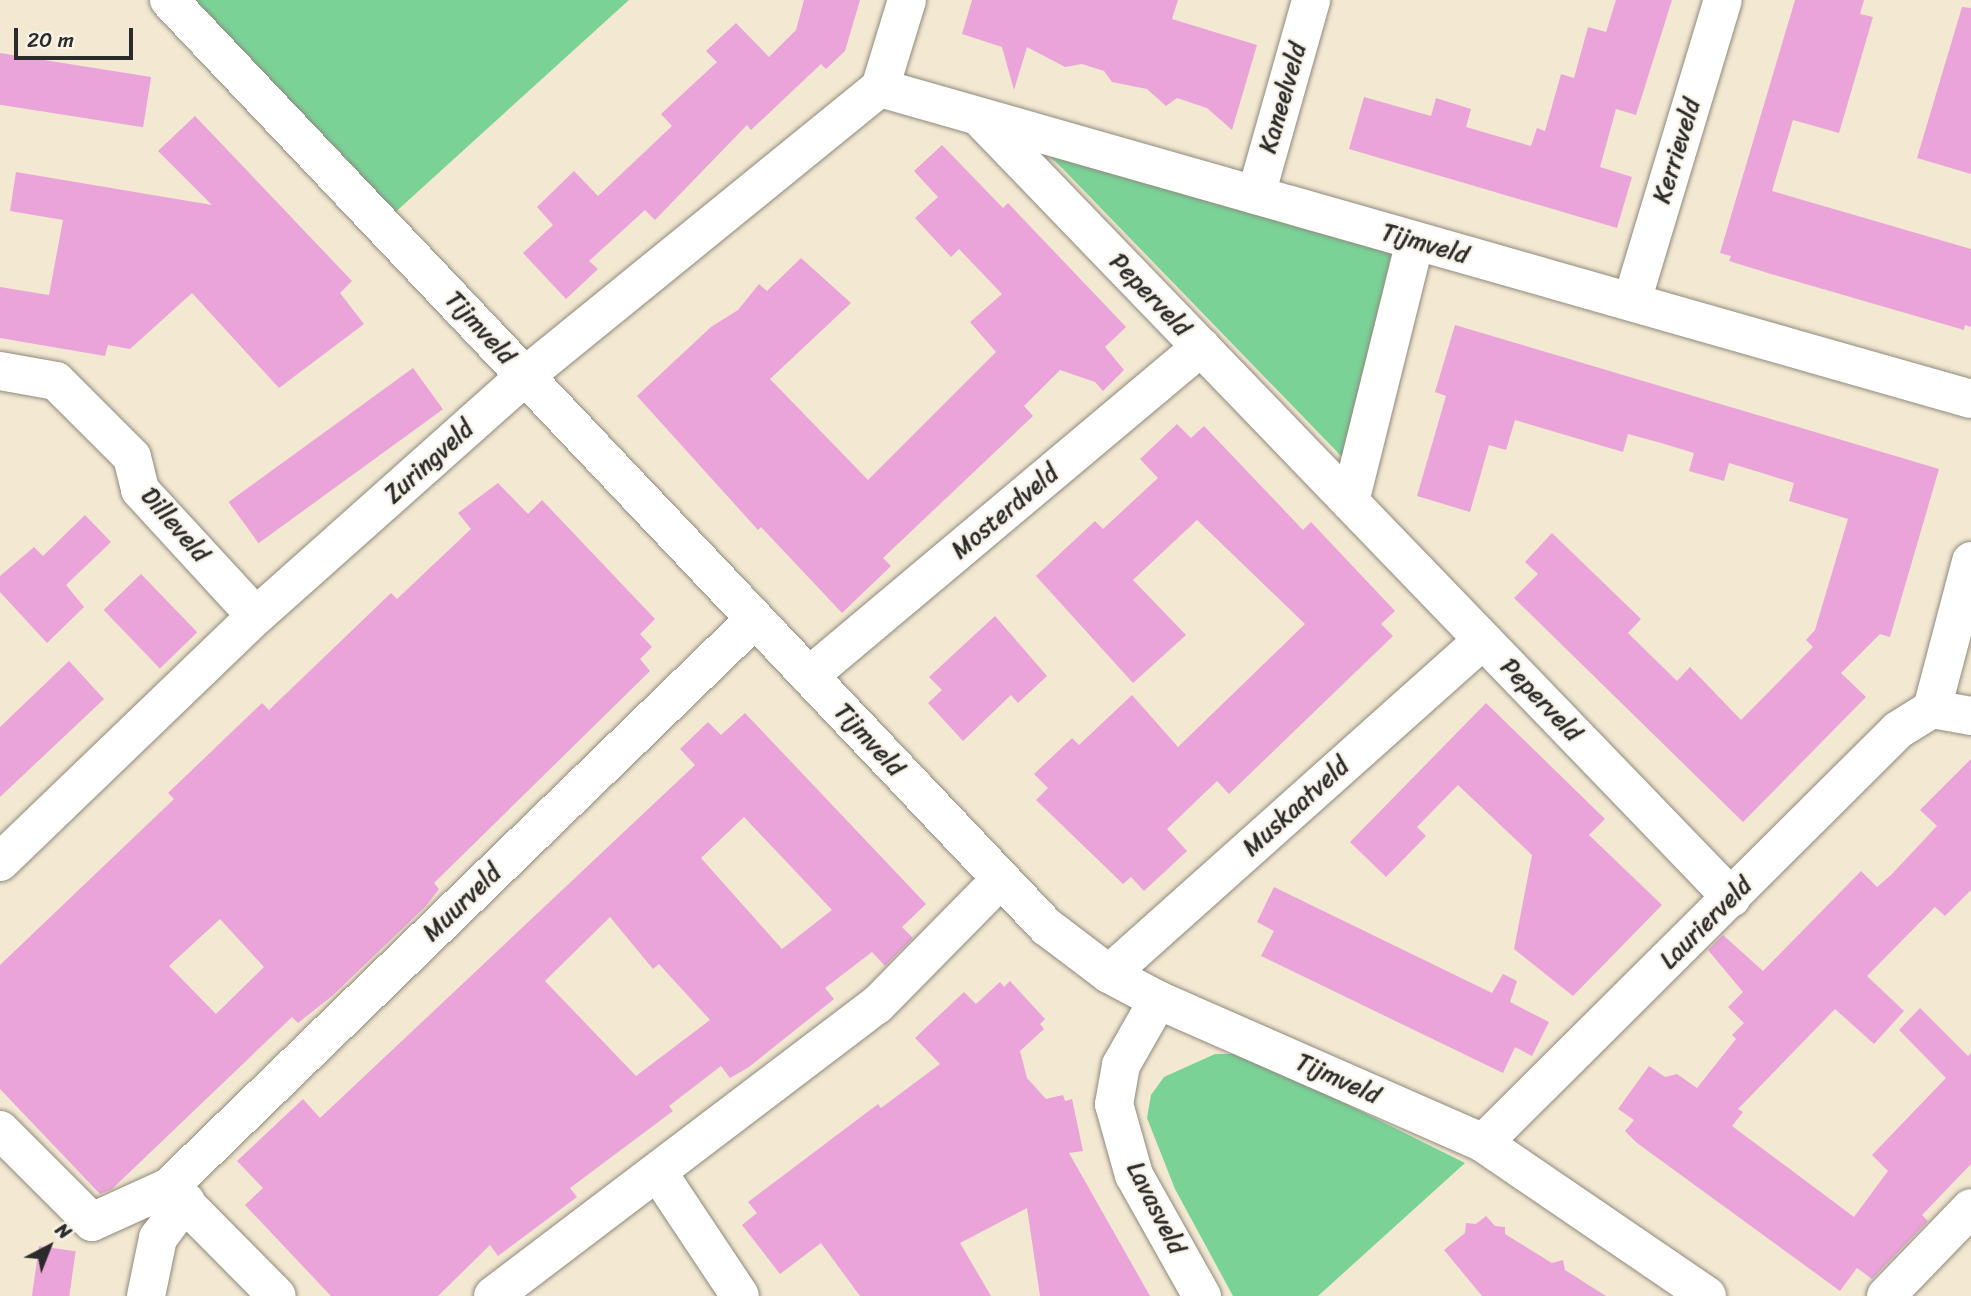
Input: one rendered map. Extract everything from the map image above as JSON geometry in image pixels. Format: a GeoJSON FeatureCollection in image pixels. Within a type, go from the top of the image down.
{"type":"FeatureCollection","features":[{"type":"Feature","properties":{"kind":"street","name":"Tijmveld"},"geometry":{"type":"LineString","coordinates":[[169,0],[1046,927],[1109,974],[1158,1000],[1483,1143],[1707,1296]]}},
{"type":"Feature","properties":{"kind":"street"},"geometry":{"type":"LineString","coordinates":[[880,88],[907,0]]}},
{"type":"Feature","properties":{"kind":"street","name":"Kaneelveld"},"geometry":{"type":"LineString","coordinates":[[1256,195],[1311,0]]}},
{"type":"Feature","properties":{"kind":"street","name":"Kerrieveld"},"geometry":{"type":"LineString","coordinates":[[1632,301],[1723,0]]}},
{"type":"Feature","properties":{"kind":"street","name":"Tijmveld"},"geometry":{"type":"LineString","coordinates":[[880,88],[1971,399]]}},
{"type":"Feature","properties":{"kind":"street","name":"Zuringveld"},"geometry":{"type":"LineString","coordinates":[[0,862],[256,616],[525,376],[880,88]]}},
{"type":"Feature","properties":{"kind":"street","name":"Peperveld"},"geometry":{"type":"LineString","coordinates":[[980,117],[1732,898]]}},
{"type":"Feature","properties":{"kind":"street"},"geometry":{"type":"LineString","coordinates":[[1350,502],[1416,242]]}},
{"type":"Feature","properties":{"kind":"street","name":"Mosterdveld"},"geometry":{"type":"LineString","coordinates":[[809,676],[1200,347]]}},
{"type":"Feature","properties":{"kind":"street","name":"Dilleveld"},"geometry":{"type":"LineString","coordinates":[[0,371],[56,381],[132,457],[140,490],[256,616]]}},
{"type":"Feature","properties":{"kind":"street"},"geometry":{"type":"LineString","coordinates":[[1971,561],[1932,709],[1971,716]]}},
{"type":"Feature","properties":{"kind":"street","name":"Muurveld"},"geometry":{"type":"LineString","coordinates":[[146,1296],[158,1238],[177,1194],[755,619]]}},
{"type":"Feature","properties":{"kind":"street","name":"Muskaatveld"},"geometry":{"type":"LineString","coordinates":[[1109,974],[1483,640]]}},
{"type":"Feature","properties":{"kind":"street","name":"Laurierveld"},"geometry":{"type":"LineString","coordinates":[[1483,1143],[1898,730],[1932,709]]}},
{"type":"Feature","properties":{"kind":"street"},"geometry":{"type":"LineString","coordinates":[[493,1296],[659,1174],[877,1005],[1001,879]]}},
{"type":"Feature","properties":{"kind":"street","name":"Lavasveld"},"geometry":{"type":"LineString","coordinates":[[1158,1000],[1121,1065],[1114,1104],[1134,1174],[1202,1296]]}},
{"type":"Feature","properties":{"kind":"street","name":"Muurveld"},"geometry":{"type":"LineString","coordinates":[[0,1130],[92,1222],[177,1194]]}},
{"type":"Feature","properties":{"kind":"street"},"geometry":{"type":"LineString","coordinates":[[659,1174],[740,1296]]}},
{"type":"Feature","properties":{"kind":"street"},"geometry":{"type":"LineString","coordinates":[[177,1194],[277,1296]]}},
{"type":"Feature","properties":{"kind":"street"},"geometry":{"type":"LineString","coordinates":[[1886,1296],[1971,1208]]}},
{"type":"Feature","properties":{"kind":"green space"},"geometry":{"type":"Polygon","coordinates":[[[182,0],[629,0],[390,217],[182,0]]]}},
{"type":"Feature","properties":{"kind":"green space"},"geometry":{"type":"Polygon","coordinates":[[[1041,148],[1395,238],[1345,460],[1063,169],[1041,148]]]}},
{"type":"Feature","properties":{"kind":"green space"},"geometry":{"type":"Polygon","coordinates":[[[1215,1054],[1246,1054],[1465,1163],[1318,1296],[1233,1296],[1175,1189],[1147,1118],[1151,1095],[1164,1077],[1215,1054]]]}},
{"type":"Feature","properties":{"kind":"building"},"geometry":{"type":"Polygon","coordinates":[[[804,0],[860,0],[845,51],[826,69],[821,64],[751,130],[747,125],[655,220],[645,210],[589,261],[598,269],[566,299],[523,253],[553,225],[537,207],[574,171],[598,196],[672,126],[661,114],[717,62],[706,51],[736,23],[769,57],[796,30],[804,0]]]}},
{"type":"Feature","properties":{"kind":"building"},"geometry":{"type":"Polygon","coordinates":[[[972,0],[1178,0],[1172,19],[1257,45],[1232,130],[1207,108],[1177,98],[1166,106],[1147,89],[1112,82],[1104,71],[1082,64],[1065,67],[1027,47],[1014,90],[1002,47],[962,34],[972,0]]]}},
{"type":"Feature","properties":{"kind":"building"},"geometry":{"type":"Polygon","coordinates":[[[1616,0],[1672,0],[1636,115],[1616,109],[1600,167],[1632,177],[1617,228],[1349,149],[1364,97],[1431,116],[1436,98],[1471,109],[1466,127],[1531,146],[1537,128],[1545,131],[1561,74],[1574,78],[1588,27],[1606,32],[1616,0]]]}},
{"type":"Feature","properties":{"kind":"building"},"geometry":{"type":"Polygon","coordinates":[[[1795,0],[1864,0],[1860,14],[1873,17],[1839,133],[1793,120],[1772,191],[1971,249],[1971,327],[1965,325],[1964,330],[1771,274],[1729,261],[1731,256],[1720,253],[1795,0]]]}},
{"type":"Feature","properties":{"kind":"building"},"geometry":{"type":"Polygon","coordinates":[[[1962,7],[1971,8],[1971,174],[1917,158],[1962,7]]]}},
{"type":"Feature","properties":{"kind":"building"},"geometry":{"type":"Polygon","coordinates":[[[0,53],[151,77],[143,127],[0,105],[0,53]]]}},
{"type":"Feature","properties":{"kind":"building"},"geometry":{"type":"Polygon","coordinates":[[[195,116],[352,281],[340,293],[364,324],[279,388],[192,293],[130,349],[108,345],[105,356],[0,338],[0,287],[49,295],[63,220],[10,211],[16,172],[212,205],[158,151],[195,116]]]}},
{"type":"Feature","properties":{"kind":"building"},"geometry":{"type":"Polygon","coordinates":[[[942,145],[1003,208],[1008,203],[1126,327],[1105,347],[1124,370],[1103,391],[1095,382],[1060,370],[1024,406],[1033,416],[883,558],[891,566],[842,613],[761,527],[758,530],[637,396],[711,327],[738,310],[759,284],[767,291],[801,258],[851,303],[770,379],[868,480],[996,352],[970,322],[1002,294],[959,249],[951,257],[915,218],[938,197],[914,171],[942,145]]]}},
{"type":"Feature","properties":{"kind":"building"},"geometry":{"type":"Polygon","coordinates":[[[1455,325],[1939,469],[1890,637],[1880,634],[1841,673],[1866,697],[1743,822],[1514,598],[1538,574],[1525,562],[1552,533],[1641,619],[1628,633],[1677,681],[1690,667],[1741,720],[1813,647],[1806,640],[1815,630],[1848,519],[1789,501],[1794,483],[1729,463],[1724,481],[1689,471],[1694,453],[1661,443],[1628,434],[1623,452],[1515,420],[1506,450],[1489,445],[1470,512],[1417,496],[1446,396],[1435,392],[1455,325]]]}},
{"type":"Feature","properties":{"kind":"building"},"geometry":{"type":"Polygon","coordinates":[[[413,368],[443,409],[259,543],[229,502],[413,368]]]}},
{"type":"Feature","properties":{"kind":"building"},"geometry":{"type":"Polygon","coordinates":[[[1177,424],[1191,438],[1204,426],[1303,530],[1311,522],[1395,611],[1381,624],[1393,636],[1229,794],[1217,781],[1167,829],[1187,851],[1144,891],[1131,877],[1123,884],[1036,800],[1048,788],[1034,774],[1072,738],[1079,745],[1132,695],[1178,747],[1305,624],[1197,520],[1133,580],[1186,635],[1133,683],[1036,576],[1095,521],[1103,529],[1158,478],[1140,459],[1177,424]]]}},
{"type":"Feature","properties":{"kind":"building"},"geometry":{"type":"Polygon","coordinates":[[[498,483],[528,514],[542,500],[655,619],[640,634],[652,647],[640,659],[650,671],[434,883],[439,889],[426,906],[332,996],[298,1023],[292,1017],[112,1189],[100,1194],[0,1089],[0,965],[174,799],[168,793],[262,703],[269,710],[391,593],[397,599],[471,529],[458,513],[498,483]],[[220,919],[169,966],[216,1014],[264,967],[220,919]]]}},
{"type":"Feature","properties":{"kind":"building"},"geometry":{"type":"Polygon","coordinates":[[[85,515],[111,542],[66,585],[84,607],[47,643],[0,592],[0,576],[34,547],[43,556],[85,515]]]}},
{"type":"Feature","properties":{"kind":"building"},"geometry":{"type":"Polygon","coordinates":[[[141,574],[197,632],[160,668],[104,610],[141,574]]]}},
{"type":"Feature","properties":{"kind":"building"},"geometry":{"type":"Polygon","coordinates":[[[995,616],[1047,676],[1018,703],[1011,695],[963,741],[928,703],[942,690],[929,677],[995,616]]]}},
{"type":"Feature","properties":{"kind":"building"},"geometry":{"type":"Polygon","coordinates":[[[69,661],[104,699],[0,797],[0,727],[69,661]]]}},
{"type":"Feature","properties":{"kind":"building"},"geometry":{"type":"Polygon","coordinates":[[[1486,703],[1605,819],[1589,835],[1662,905],[1573,996],[1514,949],[1532,855],[1458,785],[1417,827],[1426,836],[1386,877],[1350,842],[1486,703]]]}},
{"type":"Feature","properties":{"kind":"building"},"geometry":{"type":"Polygon","coordinates":[[[745,713],[926,904],[902,927],[913,938],[885,966],[872,952],[825,988],[834,999],[749,1067],[730,1078],[721,1066],[669,1106],[673,1111],[570,1188],[577,1197],[498,1256],[490,1245],[438,1296],[331,1296],[245,1205],[263,1188],[237,1161],[303,1099],[320,1118],[695,765],[680,749],[708,722],[721,735],[745,713]],[[744,817],[701,858],[782,949],[832,910],[744,817]],[[610,917],[545,981],[636,1076],[710,1020],[659,964],[653,969],[610,917]]]}},
{"type":"Feature","properties":{"kind":"building"},"geometry":{"type":"Polygon","coordinates":[[[1971,759],[1971,890],[1945,916],[1935,907],[1867,976],[1904,1011],[1874,1044],[1835,1009],[1738,1109],[1743,1112],[1732,1126],[1854,1217],[1888,1171],[1872,1155],[1946,1078],[1899,1030],[1920,1008],[1968,1056],[1971,1053],[1971,1164],[1922,1215],[1928,1221],[1872,1279],[1857,1268],[1840,1291],[1637,1143],[1625,1131],[1634,1120],[1618,1109],[1649,1066],[1665,1077],[1677,1074],[1697,1088],[1736,1039],[1732,1035],[1744,1023],[1728,1007],[1743,992],[1708,950],[1723,935],[1763,971],[1861,871],[1877,887],[1891,875],[1937,826],[1920,810],[1971,759]]]}},
{"type":"Feature","properties":{"kind":"building"},"geometry":{"type":"Polygon","coordinates":[[[1274,887],[1492,993],[1503,974],[1517,981],[1510,1002],[1549,1022],[1532,1056],[1515,1047],[1503,1073],[1261,956],[1274,931],[1257,922],[1274,887]]]}},
{"type":"Feature","properties":{"kind":"building"},"geometry":{"type":"Polygon","coordinates":[[[1010,981],[1045,1019],[1040,1024],[1044,1029],[1020,1051],[1027,1078],[1046,1099],[1063,1095],[1065,1101],[1072,1099],[1083,1151],[1069,1153],[1150,1296],[1040,1296],[1027,1208],[960,1243],[991,1296],[860,1296],[821,1243],[780,1274],[742,1225],[757,1213],[748,1202],[878,1104],[881,1108],[940,1064],[915,1038],[964,992],[976,1004],[1000,982],[1004,987],[1010,981]]]}},
{"type":"Feature","properties":{"kind":"building"},"geometry":{"type":"Polygon","coordinates":[[[1486,1216],[1495,1226],[1505,1227],[1505,1234],[1552,1263],[1563,1260],[1565,1270],[1606,1296],[1482,1296],[1444,1250],[1465,1233],[1466,1223],[1476,1224],[1486,1216]]]}},
{"type":"Feature","properties":{"kind":"building"},"geometry":{"type":"Polygon","coordinates":[[[39,1246],[76,1251],[69,1296],[32,1296],[39,1246]]]}}]}
